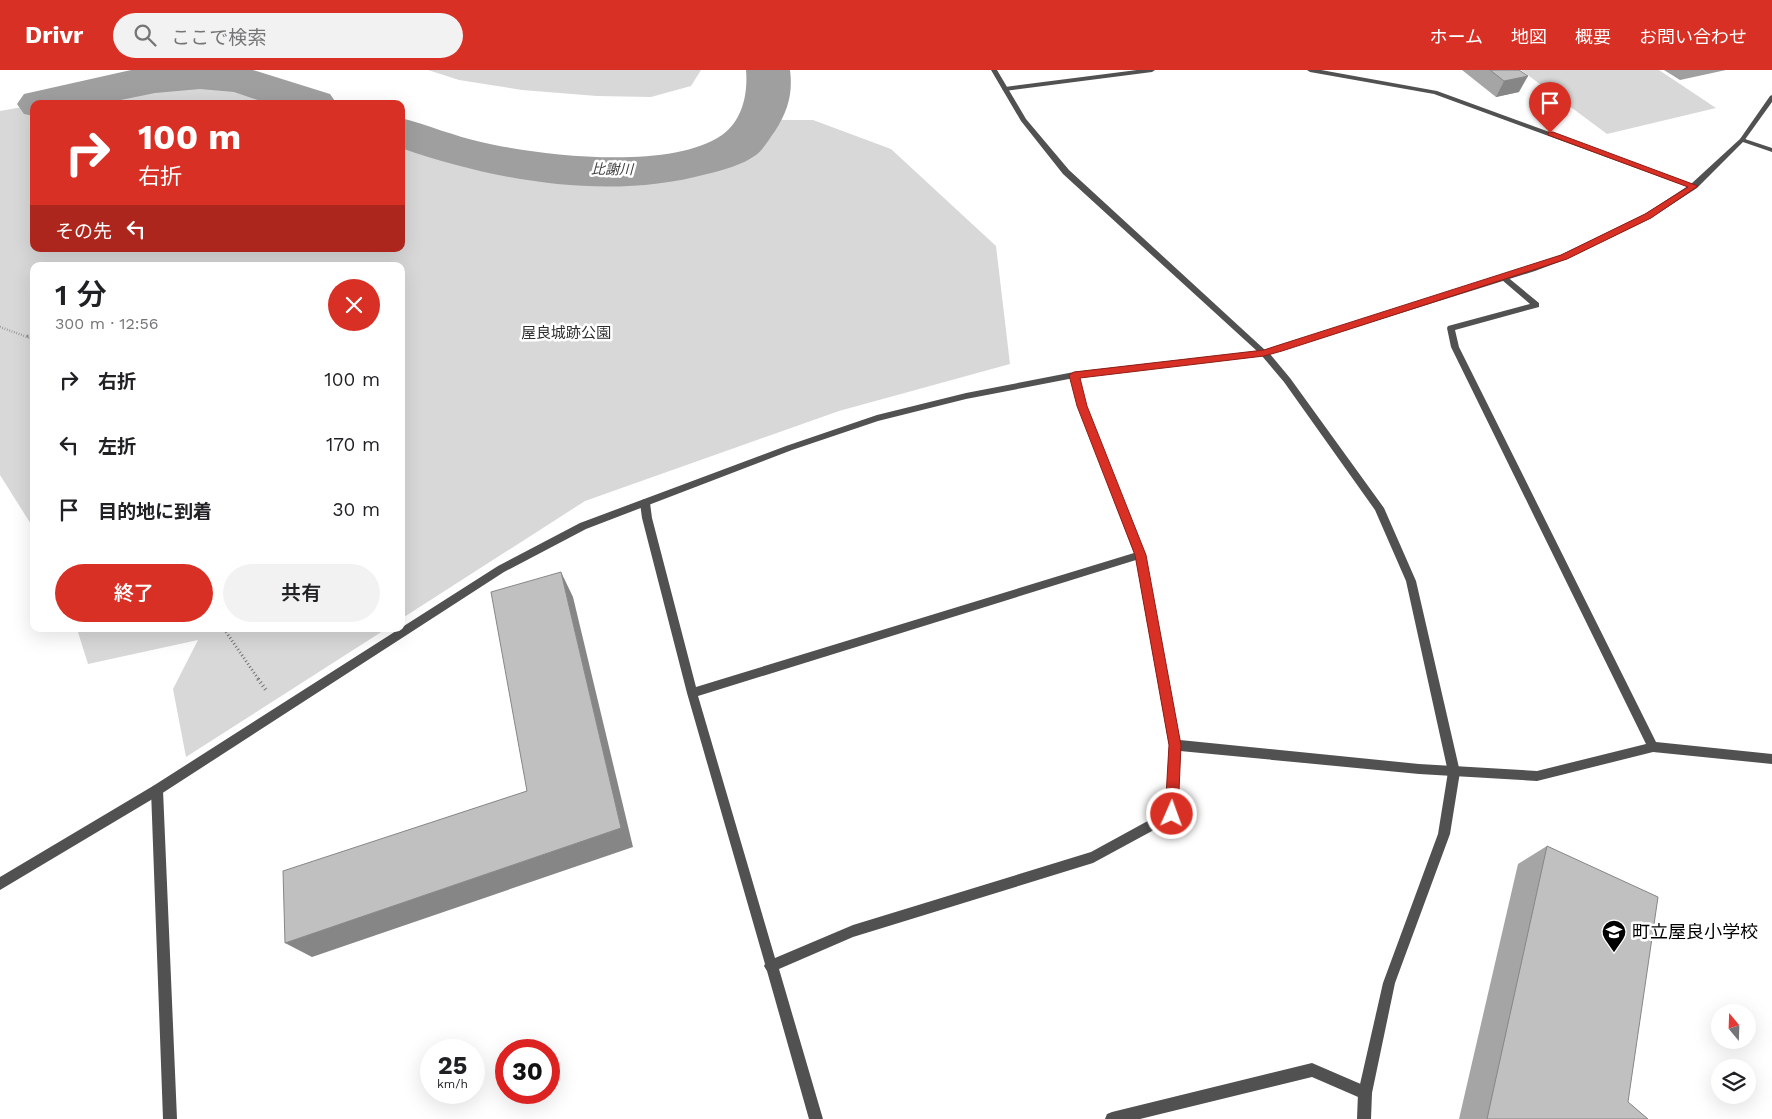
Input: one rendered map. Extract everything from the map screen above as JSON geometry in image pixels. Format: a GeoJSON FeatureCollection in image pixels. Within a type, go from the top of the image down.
{"type":"FeatureCollection","features":[{"type":"Feature","properties":{"kind":"street"},"geometry":{"type":"LineString","coordinates":[[994,70],[1023,120],[1066,172],[1264,353],[1287,380],[1379,508],[1411,581],[1454,772],[1444,834],[1388,983],[1365,1093],[1364,1119]]}},
{"type":"Feature","properties":{"kind":"street"},"geometry":{"type":"LineString","coordinates":[[1005,89],[1152,70]]}},
{"type":"Feature","properties":{"kind":"street"},"geometry":{"type":"LineString","coordinates":[[1310,70],[1436,92],[1694,186]]}},
{"type":"Feature","properties":{"kind":"street"},"geometry":{"type":"LineString","coordinates":[[405,631],[501,569],[583,526],[789,448],[877,418],[966,396],[1074,375],[1264,353],[1505,278],[1564,257],[1648,216],[1694,186],[1742,140],[1772,97]]}},
{"type":"Feature","properties":{"kind":"street"},"geometry":{"type":"LineString","coordinates":[[1742,140],[1772,150]]}},
{"type":"Feature","properties":{"kind":"street"},"geometry":{"type":"LineString","coordinates":[[1505,278],[1536,305],[1451,328],[1455,347],[1653,747]]}},
{"type":"Feature","properties":{"kind":"street"},"geometry":{"type":"LineString","coordinates":[[770,966],[853,931],[1093,857],[1172,814],[1175,745],[1140,555],[1082,406],[1074,375]]}},
{"type":"Feature","properties":{"kind":"street"},"geometry":{"type":"LineString","coordinates":[[645,503],[647,518],[692,693],[816,1119]]}},
{"type":"Feature","properties":{"kind":"street"},"geometry":{"type":"LineString","coordinates":[[692,693],[1140,555]]}},
{"type":"Feature","properties":{"kind":"street"},"geometry":{"type":"LineString","coordinates":[[0,884],[157,790],[403,632]]}},
{"type":"Feature","properties":{"kind":"street"},"geometry":{"type":"LineString","coordinates":[[1175,745],[1454,772],[1536,776],[1653,747],[1772,759]]}},
{"type":"Feature","properties":{"kind":"street"},"geometry":{"type":"LineString","coordinates":[[157,790],[170,1119]]}},
{"type":"Feature","properties":{"kind":"street"},"geometry":{"type":"LineString","coordinates":[[1112,1119],[1312,1070],[1365,1093]]}},
{"type":"Feature","properties":{"kind":"path"},"geometry":{"type":"LineString","coordinates":[[0,327],[30,338]]}},
{"type":"Feature","properties":{"kind":"path"},"geometry":{"type":"LineString","coordinates":[[226,632],[281,711]]}},
{"type":"Feature","properties":{"kind":"green space"},"geometry":{"type":"Polygon","coordinates":[[[428,70],[701,70],[691,86],[651,97],[597,96],[522,90],[459,80],[428,70]]]}},
{"type":"Feature","properties":{"kind":"green space"},"geometry":{"type":"Polygon","coordinates":[[[1521,70],[1659,70],[1716,108],[1607,134],[1521,70]]]}},
{"type":"Feature","properties":{"kind":"green space"},"geometry":{"type":"Polygon","coordinates":[[[195,76],[249,82],[303,100],[59,100],[144,82],[195,76]]]}},
{"type":"Feature","properties":{"kind":"green space","name":"屋良城跡公園"},"geometry":{"type":"Polygon","coordinates":[[[30,106],[30,252],[405,252],[405,133],[563,168],[677,167],[738,146],[761,120],[813,120],[891,149],[996,246],[1010,364],[839,411],[585,501],[405,616],[405,262],[30,262],[30,523],[0,475],[0,111],[30,106]]]}},
{"type":"Feature","properties":{"kind":"green space"},"geometry":{"type":"Polygon","coordinates":[[[78,632],[381,632],[186,757],[173,689],[198,640],[88,664],[78,632]]]}},
{"type":"Feature","properties":{"kind":"shaded area"},"geometry":{"type":"Polygon","coordinates":[[[1664,70],[1726,70],[1680,80],[1664,70]]]}},
{"type":"Feature","properties":{"kind":"building"},"geometry":{"type":"Polygon","coordinates":[[[1490,70],[1519,70],[1528,76],[1504,81],[1490,70]]]}},
{"type":"Feature","properties":{"kind":"building"},"geometry":{"type":"Polygon","coordinates":[[[561,572],[621,828],[285,943],[283,871],[527,791],[491,592],[561,572]]]}},
{"type":"Feature","properties":{"kind":"building"},"geometry":{"type":"Polygon","coordinates":[[[1547,846],[1658,897],[1628,1102],[1648,1119],[1487,1119],[1547,846]]]}},
{"type":"Feature","properties":{"kind":"waterway","name":"比謝川"},"geometry":{"type":"LineString","coordinates":[[405,133],[477,156],[547,167],[616,171],[650,170],[683,166],[712,158],[737,146],[744,140],[758,121],[765,107],[769,85],[768,70]]}},
{"type":"Feature","properties":{"kind":"waterway","name":"比謝川"},"geometry":{"type":"LineString","coordinates":[[58,100],[131,84],[178,77],[200,76],[222,77],[246,82],[302,100]]}},
{"type":"Feature","properties":{"kind":"place","name":"町立屋良小学校"},"geometry":{"type":"Point","coordinates":[1614,953]}},
{"type":"Feature","properties":{"kind":"route"},"geometry":{"type":"LineString","coordinates":[[1172,814],[1175,745],[1140,555],[1082,406],[1074,375],[1264,353],[1505,278],[1564,257],[1648,216],[1694,186],[1550,133]]}}]}
